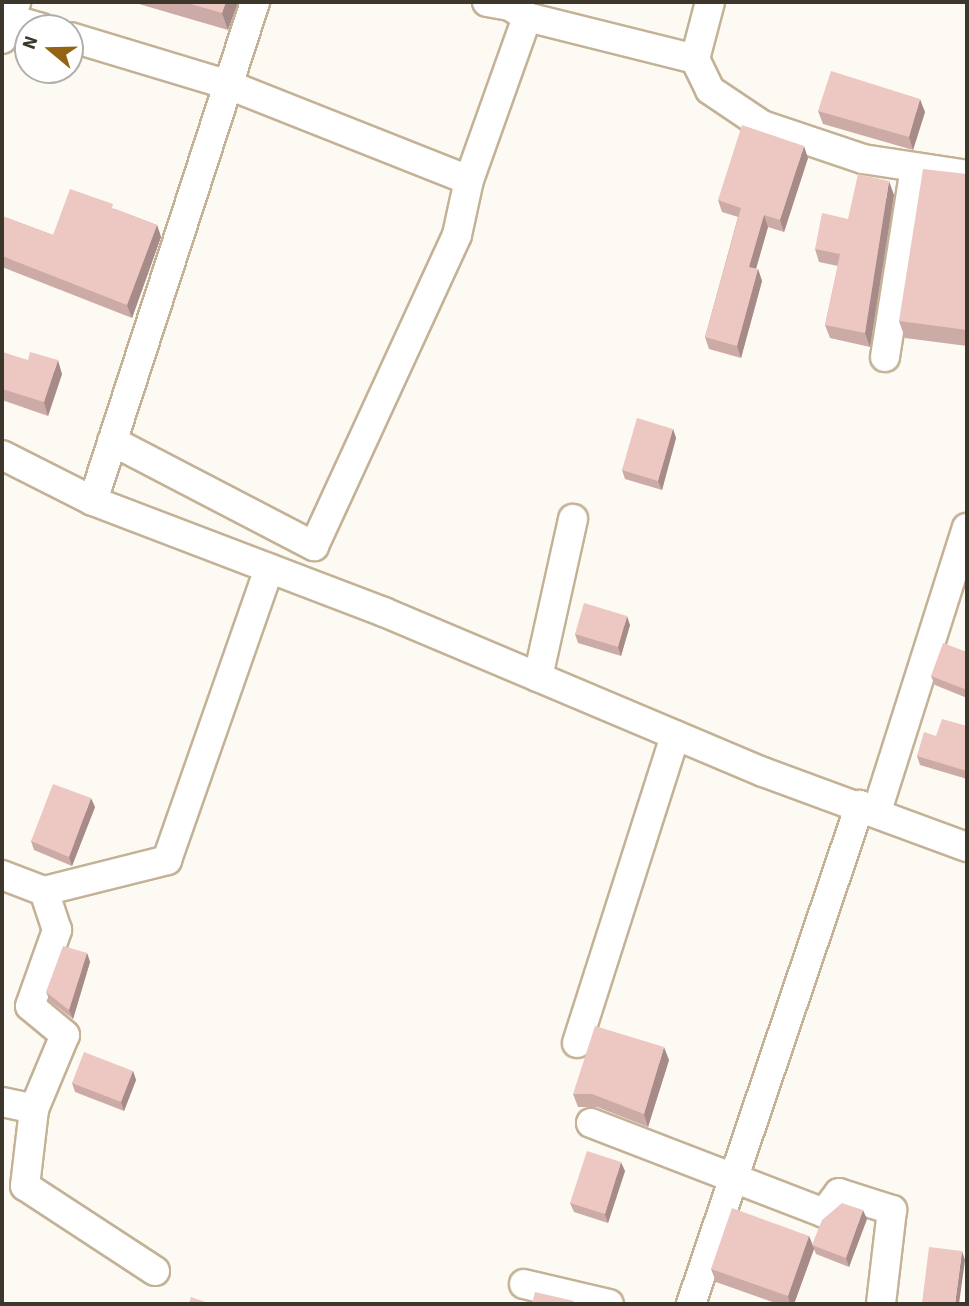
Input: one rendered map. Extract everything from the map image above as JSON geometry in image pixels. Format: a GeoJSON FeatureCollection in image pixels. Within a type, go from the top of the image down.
{"type":"FeatureCollection","features":[{"type":"Feature","properties":{"kind":"street"},"geometry":{"type":"LineString","coordinates":[[93,501],[226,83],[255,2]]}},
{"type":"Feature","properties":{"kind":"street"},"geometry":{"type":"LineString","coordinates":[[487,2],[510,6],[527,17],[695,59]]}},
{"type":"Feature","properties":{"kind":"street"},"geometry":{"type":"LineString","coordinates":[[710,2],[695,59],[710,90],[762,125],[863,159],[967,175]]}},
{"type":"Feature","properties":{"kind":"street"},"geometry":{"type":"LineString","coordinates":[[112,441],[314,546],[457,235],[469,180],[527,17]]}},
{"type":"Feature","properties":{"kind":"street"},"geometry":{"type":"LineString","coordinates":[[84,41],[226,83],[469,180]]}},
{"type":"Feature","properties":{"kind":"street"},"geometry":{"type":"LineString","coordinates":[[885,357],[915,167]]}},
{"type":"Feature","properties":{"kind":"street"},"geometry":{"type":"LineString","coordinates":[[2,456],[93,501],[269,568],[763,772],[868,808],[967,847]]}},
{"type":"Feature","properties":{"kind":"street"},"geometry":{"type":"LineString","coordinates":[[538,677],[573,519]]}},
{"type":"Feature","properties":{"kind":"street"},"geometry":{"type":"LineString","coordinates":[[692,1304],[734,1179],[967,528]]}},
{"type":"Feature","properties":{"kind":"street"},"geometry":{"type":"LineString","coordinates":[[2,875],[44,891],[167,860],[269,568]]}},
{"type":"Feature","properties":{"kind":"street"},"geometry":{"type":"LineString","coordinates":[[578,1043],[675,735]]}},
{"type":"Feature","properties":{"kind":"street"},"geometry":{"type":"LineString","coordinates":[[44,891],[57,930],[30,1006],[65,1035],[34,1109],[25,1186],[155,1271]]}},
{"type":"Feature","properties":{"kind":"street"},"geometry":{"type":"LineString","coordinates":[[2,1102],[34,1109]]}},
{"type":"Feature","properties":{"kind":"street"},"geometry":{"type":"LineString","coordinates":[[591,1123],[824,1213],[839,1193],[892,1210],[881,1304]]}},
{"type":"Feature","properties":{"kind":"street"},"geometry":{"type":"LineString","coordinates":[[524,1284],[609,1304]]}},
{"type":"Feature","properties":{"kind":"building"},"geometry":{"type":"Polygon","coordinates":[[[184,2],[226,2],[222,13],[184,2]]]}},
{"type":"Feature","properties":{"kind":"building"},"geometry":{"type":"Polygon","coordinates":[[[831,71],[920,99],[909,137],[818,111],[831,71]]]}},
{"type":"Feature","properties":{"kind":"building"},"geometry":{"type":"Polygon","coordinates":[[[742,125],[804,146],[780,220],[764,215],[749,267],[758,269],[737,346],[705,337],[741,208],[718,200],[742,125]]]}},
{"type":"Feature","properties":{"kind":"building"},"geometry":{"type":"Polygon","coordinates":[[[923,169],[967,174],[967,330],[899,321],[923,169]]]}},
{"type":"Feature","properties":{"kind":"building"},"geometry":{"type":"Polygon","coordinates":[[[858,174],[889,181],[865,333],[825,325],[840,254],[815,249],[822,213],[848,219],[858,174]]]}},
{"type":"Feature","properties":{"kind":"building"},"geometry":{"type":"Polygon","coordinates":[[[70,189],[113,204],[112,208],[157,225],[127,305],[2,256],[2,216],[53,235],[70,189]]]}},
{"type":"Feature","properties":{"kind":"building"},"geometry":{"type":"Polygon","coordinates":[[[2,352],[28,360],[30,352],[58,360],[44,402],[2,389],[2,352]]]}},
{"type":"Feature","properties":{"kind":"building"},"geometry":{"type":"Polygon","coordinates":[[[637,418],[673,429],[658,481],[622,470],[637,418]]]}},
{"type":"Feature","properties":{"kind":"building"},"geometry":{"type":"Polygon","coordinates":[[[584,603],[627,616],[618,647],[575,634],[584,603]]]}},
{"type":"Feature","properties":{"kind":"building"},"geometry":{"type":"Polygon","coordinates":[[[943,643],[967,652],[967,690],[931,676],[943,643]]]}},
{"type":"Feature","properties":{"kind":"building"},"geometry":{"type":"Polygon","coordinates":[[[942,719],[967,726],[967,771],[917,756],[924,732],[936,736],[942,719]]]}},
{"type":"Feature","properties":{"kind":"building"},"geometry":{"type":"Polygon","coordinates":[[[53,784],[91,798],[69,857],[31,841],[53,784]]]}},
{"type":"Feature","properties":{"kind":"building"},"geometry":{"type":"Polygon","coordinates":[[[63,946],[87,953],[69,1010],[46,992],[63,946]]]}},
{"type":"Feature","properties":{"kind":"building"},"geometry":{"type":"Polygon","coordinates":[[[595,1026],[664,1047],[644,1114],[592,1094],[573,1094],[595,1026]]]}},
{"type":"Feature","properties":{"kind":"building"},"geometry":{"type":"Polygon","coordinates":[[[84,1052],[133,1071],[121,1102],[72,1083],[84,1052]]]}},
{"type":"Feature","properties":{"kind":"building"},"geometry":{"type":"Polygon","coordinates":[[[587,1151],[621,1162],[605,1214],[570,1203],[587,1151]]]}},
{"type":"Feature","properties":{"kind":"building"},"geometry":{"type":"Polygon","coordinates":[[[842,1203],[863,1210],[846,1258],[812,1245],[822,1220],[842,1203]]]}},
{"type":"Feature","properties":{"kind":"building"},"geometry":{"type":"Polygon","coordinates":[[[732,1208],[809,1236],[788,1296],[711,1269],[732,1208]]]}},
{"type":"Feature","properties":{"kind":"building"},"geometry":{"type":"Polygon","coordinates":[[[929,1247],[962,1251],[955,1304],[922,1304],[929,1247]]]}},
{"type":"Feature","properties":{"kind":"building"},"geometry":{"type":"Polygon","coordinates":[[[535,1292],[574,1301],[573,1304],[532,1304],[535,1292]]]}},
{"type":"Feature","properties":{"kind":"building"},"geometry":{"type":"Polygon","coordinates":[[[191,1297],[211,1304],[189,1304],[191,1297]]]}}]}
